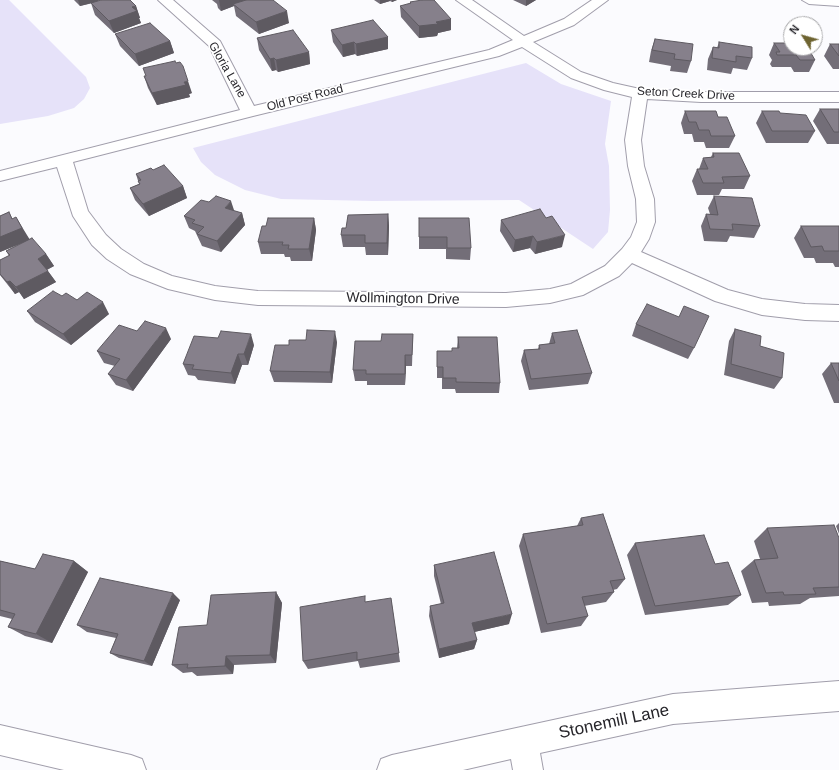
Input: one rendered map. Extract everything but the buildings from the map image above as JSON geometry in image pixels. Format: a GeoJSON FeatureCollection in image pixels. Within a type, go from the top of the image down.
{"type":"FeatureCollection","features":[{"type":"Feature","properties":{"kind":"street","name":"Gloria Lane"},"geometry":{"type":"LineString","coordinates":[[165,0],[215,44],[249,112]]}},
{"type":"Feature","properties":{"kind":"street","name":"Seton Creek Drive"},"geometry":{"type":"LineString","coordinates":[[463,0],[555,63],[576,75],[609,87],[640,94],[701,97],[839,97]]}},
{"type":"Feature","properties":{"kind":"street","name":"Old Post Road"},"geometry":{"type":"LineString","coordinates":[[0,176],[249,112],[494,53],[525,42],[569,22],[601,0]]}},
{"type":"Feature","properties":{"kind":"street"},"geometry":{"type":"LineString","coordinates":[[809,0],[839,2]]}},
{"type":"Feature","properties":{"kind":"street","name":"Wollmington Drive"},"geometry":{"type":"LineString","coordinates":[[64,160],[79,212],[96,235],[114,254],[137,269],[168,282],[215,293],[258,298],[506,300],[535,298],[576,290],[612,271],[629,254],[640,239],[646,222],[645,199],[636,166],[633,140],[640,94]]}},
{"type":"Feature","properties":{"kind":"street"},"geometry":{"type":"LineString","coordinates":[[629,254],[722,296],[762,308],[805,312],[839,313]]}},
{"type":"Feature","properties":{"kind":"street","name":"Stonemill Lane"},"geometry":{"type":"LineString","coordinates":[[392,770],[525,756],[673,709],[839,696]]}},
{"type":"Feature","properties":{"kind":"street"},"geometry":{"type":"LineString","coordinates":[[1,743],[131,770]]}},
{"type":"Feature","properties":{"kind":"shaded area"},"geometry":{"type":"Polygon","coordinates":[[[0,0],[9,0],[86,77],[90,88],[84,99],[74,108],[48,116],[0,124],[0,0]]]}},
{"type":"Feature","properties":{"kind":"shaded area"},"geometry":{"type":"Polygon","coordinates":[[[526,63],[561,84],[611,101],[605,144],[609,166],[610,210],[608,232],[593,249],[519,200],[373,201],[281,199],[245,190],[215,175],[201,162],[193,148],[526,63]]]}}]}
